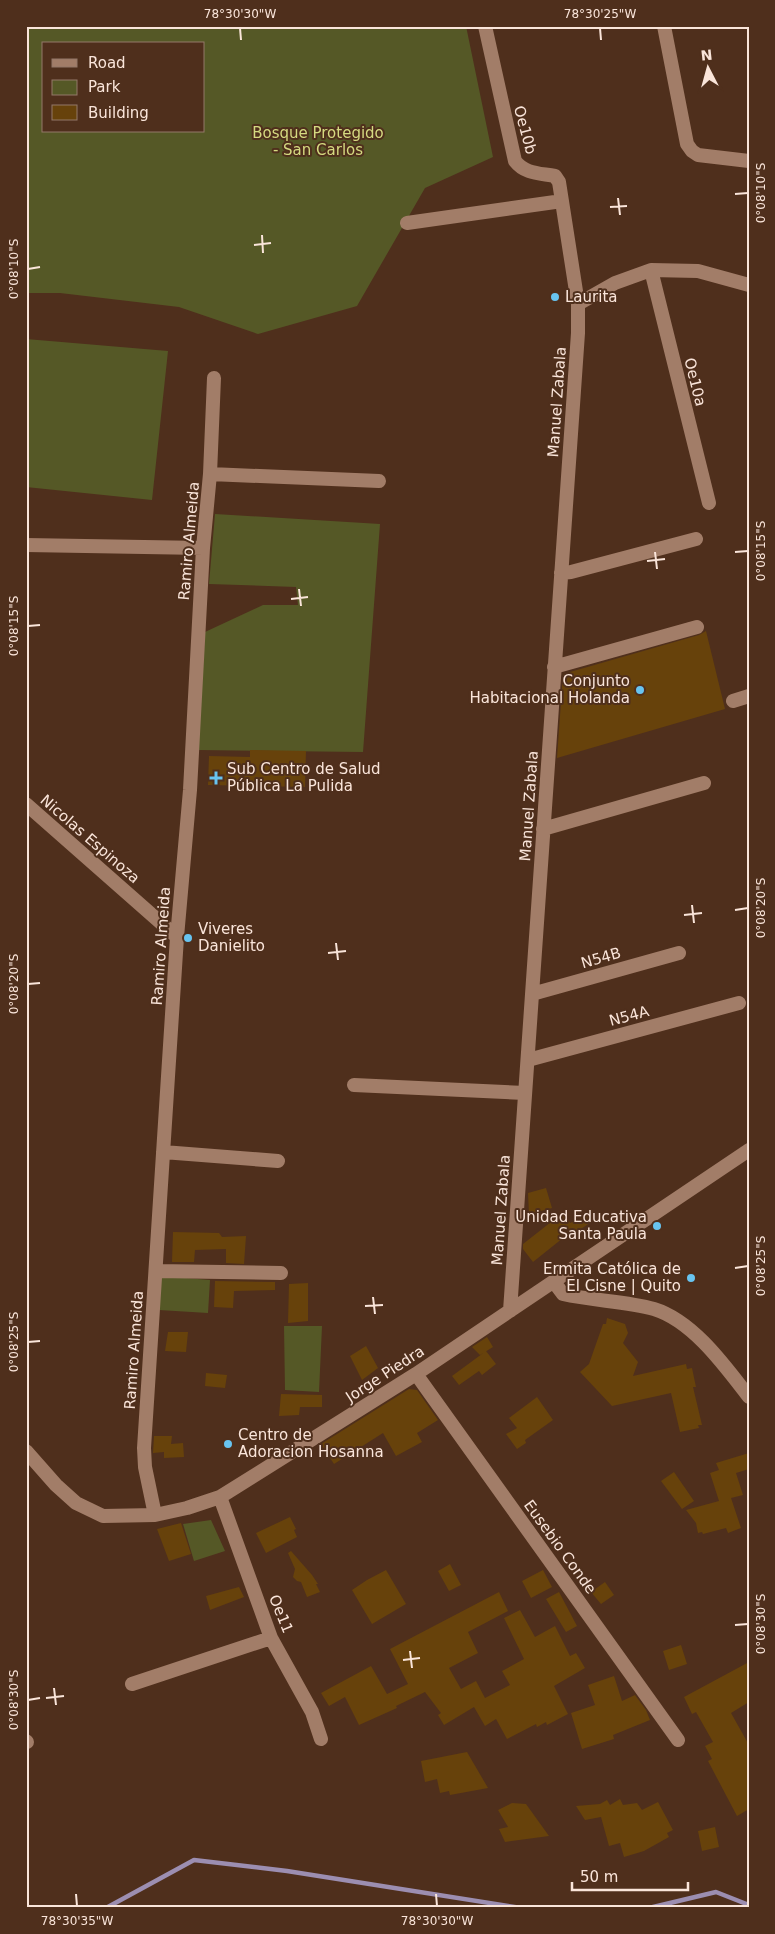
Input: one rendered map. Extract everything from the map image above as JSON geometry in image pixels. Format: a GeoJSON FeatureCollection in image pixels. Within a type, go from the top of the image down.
{"type":"FeatureCollection","features":[{"type":"Feature","properties":{"kind":"street","name":"Oe10b"},"geometry":{"type":"LineString","coordinates":[[485,26],[514,161],[521,169],[555,176],[559,182],[578,304]]}},
{"type":"Feature","properties":{"kind":"street"},"geometry":{"type":"LineString","coordinates":[[664,26],[687,144],[698,155],[749,161]]}},
{"type":"Feature","properties":{"kind":"street"},"geometry":{"type":"LineString","coordinates":[[407,222],[562,201]]}},
{"type":"Feature","properties":{"kind":"street"},"geometry":{"type":"LineString","coordinates":[[578,304],[616,283],[651,270],[698,271],[749,285]]}},
{"type":"Feature","properties":{"kind":"street","name":"Oe10a"},"geometry":{"type":"LineString","coordinates":[[651,270],[709,503]]}},
{"type":"Feature","properties":{"kind":"street","name":"Manuel Zabala"},"geometry":{"type":"LineString","coordinates":[[510,1311],[578,333],[578,304]]}},
{"type":"Feature","properties":{"kind":"street","name":"Ramiro Almeida"},"geometry":{"type":"LineString","coordinates":[[155,1515],[145,1467],[144,1448],[177,937],[190,790],[202,548],[210,474],[214,378]]}},
{"type":"Feature","properties":{"kind":"street"},"geometry":{"type":"LineString","coordinates":[[210,474],[379,481]]}},
{"type":"Feature","properties":{"kind":"street"},"geometry":{"type":"LineString","coordinates":[[561,573],[696,539]]}},
{"type":"Feature","properties":{"kind":"street"},"geometry":{"type":"LineString","coordinates":[[26,545],[202,548]]}},
{"type":"Feature","properties":{"kind":"street"},"geometry":{"type":"LineString","coordinates":[[554,667],[697,627]]}},
{"type":"Feature","properties":{"kind":"street"},"geometry":{"type":"LineString","coordinates":[[733,701],[749,696]]}},
{"type":"Feature","properties":{"kind":"street"},"geometry":{"type":"LineString","coordinates":[[544,829],[704,784]]}},
{"type":"Feature","properties":{"kind":"street","name":"Nicolas Espinoza"},"geometry":{"type":"LineString","coordinates":[[26,804],[177,937]]}},
{"type":"Feature","properties":{"kind":"street","name":"N54B"},"geometry":{"type":"LineString","coordinates":[[532,994],[679,953]]}},
{"type":"Feature","properties":{"kind":"street","name":"N54A"},"geometry":{"type":"LineString","coordinates":[[528,1060],[739,1003]]}},
{"type":"Feature","properties":{"kind":"street"},"geometry":{"type":"LineString","coordinates":[[354,1085],[525,1093]]}},
{"type":"Feature","properties":{"kind":"street","name":"Jorge Piedra"},"geometry":{"type":"LineString","coordinates":[[26,1451],[56,1485],[76,1503],[103,1516],[155,1515],[187,1508],[220,1497],[416,1374],[749,1150]]}},
{"type":"Feature","properties":{"kind":"street"},"geometry":{"type":"LineString","coordinates":[[163,1152],[278,1161]]}},
{"type":"Feature","properties":{"kind":"street"},"geometry":{"type":"LineString","coordinates":[[156,1271],[281,1273]]}},
{"type":"Feature","properties":{"kind":"street"},"geometry":{"type":"LineString","coordinates":[[554,1282],[563,1294],[654,1309],[680,1322],[693,1332],[722,1363],[749,1396]]}},
{"type":"Feature","properties":{"kind":"street","name":"Eusebio Conde"},"geometry":{"type":"LineString","coordinates":[[416,1374],[678,1740]]}},
{"type":"Feature","properties":{"kind":"street","name":"Oe11"},"geometry":{"type":"LineString","coordinates":[[220,1497],[271,1638],[312,1712],[321,1740]]}},
{"type":"Feature","properties":{"kind":"street"},"geometry":{"type":"LineString","coordinates":[[132,1684],[271,1638]]}},
{"type":"Feature","properties":{"kind":"green space","name":"Bosque Protegido - San Carlos"},"geometry":{"type":"Polygon","coordinates":[[[26,26],[466,26],[493,157],[425,188],[357,306],[258,334],[179,307],[60,293],[26,293],[26,26]]]}},
{"type":"Feature","properties":{"kind":"green space"},"geometry":{"type":"Polygon","coordinates":[[[26,339],[168,351],[152,500],[26,487],[26,339]]]}},
{"type":"Feature","properties":{"kind":"green space"},"geometry":{"type":"Polygon","coordinates":[[[215,514],[380,524],[363,752],[198,750],[205,632],[263,605],[298,605],[296,587],[209,584],[215,514]]]}},
{"type":"Feature","properties":{"kind":"green space"},"geometry":{"type":"Polygon","coordinates":[[[161,1276],[210,1280],[208,1313],[159,1310],[161,1276]]]}},
{"type":"Feature","properties":{"kind":"green space"},"geometry":{"type":"Polygon","coordinates":[[[284,1326],[322,1326],[319,1392],[285,1390],[284,1326]]]}},
{"type":"Feature","properties":{"kind":"green space"},"geometry":{"type":"Polygon","coordinates":[[[211,1520],[225,1551],[194,1561],[183,1524],[211,1520]]]}},
{"type":"Feature","properties":{"kind":"building","name":"Conjunto Habitacional Holanda"},"geometry":{"type":"Polygon","coordinates":[[[706,631],[725,709],[557,758],[563,674],[699,635],[706,631]]]}},
{"type":"Feature","properties":{"kind":"building","name":"Sub Centro de Salud Pública La Pulida"},"geometry":{"type":"Polygon","coordinates":[[[250,750],[306,751],[305,787],[208,785],[209,756],[250,757],[250,750]]]}},
{"type":"Feature","properties":{"kind":"building"},"geometry":{"type":"Polygon","coordinates":[[[546,1188],[552,1208],[529,1214],[528,1193],[546,1188]]]}},
{"type":"Feature","properties":{"kind":"building"},"geometry":{"type":"Polygon","coordinates":[[[565,1211],[570,1223],[593,1213],[596,1219],[564,1240],[563,1238],[533,1262],[523,1249],[523,1244],[565,1211]]]}},
{"type":"Feature","properties":{"kind":"building"},"geometry":{"type":"Polygon","coordinates":[[[173,1232],[219,1233],[222,1237],[246,1236],[244,1264],[226,1263],[226,1249],[195,1250],[194,1262],[172,1262],[173,1232]]]}},
{"type":"Feature","properties":{"kind":"building"},"geometry":{"type":"Polygon","coordinates":[[[215,1281],[275,1282],[275,1290],[234,1291],[233,1308],[214,1307],[215,1281]]]}},
{"type":"Feature","properties":{"kind":"building"},"geometry":{"type":"Polygon","coordinates":[[[308,1283],[308,1321],[288,1323],[289,1284],[308,1283]]]}},
{"type":"Feature","properties":{"kind":"building"},"geometry":{"type":"Polygon","coordinates":[[[607,1318],[625,1324],[628,1333],[623,1343],[638,1362],[633,1376],[686,1364],[687,1369],[692,1368],[696,1387],[693,1387],[702,1425],[698,1425],[699,1428],[680,1432],[671,1393],[612,1406],[580,1372],[589,1364],[603,1324],[606,1324],[607,1318]]]}},
{"type":"Feature","properties":{"kind":"building"},"geometry":{"type":"Polygon","coordinates":[[[168,1332],[188,1332],[186,1352],[165,1351],[168,1332]]]}},
{"type":"Feature","properties":{"kind":"building"},"geometry":{"type":"Polygon","coordinates":[[[487,1337],[493,1347],[480,1355],[472,1347],[487,1337]]]}},
{"type":"Feature","properties":{"kind":"building"},"geometry":{"type":"Polygon","coordinates":[[[366,1346],[378,1368],[362,1380],[350,1356],[366,1346]]]}},
{"type":"Feature","properties":{"kind":"building"},"geometry":{"type":"Polygon","coordinates":[[[486,1351],[496,1364],[482,1375],[479,1371],[459,1385],[452,1376],[486,1351]]]}},
{"type":"Feature","properties":{"kind":"building"},"geometry":{"type":"Polygon","coordinates":[[[206,1373],[227,1375],[225,1388],[205,1386],[206,1373]]]}},
{"type":"Feature","properties":{"kind":"building"},"geometry":{"type":"Polygon","coordinates":[[[409,1389],[417,1390],[438,1420],[417,1433],[422,1442],[396,1456],[383,1433],[334,1464],[321,1444],[409,1389]]]}},
{"type":"Feature","properties":{"kind":"building"},"geometry":{"type":"Polygon","coordinates":[[[281,1394],[322,1395],[322,1407],[300,1407],[299,1415],[279,1416],[281,1394]]]}},
{"type":"Feature","properties":{"kind":"building"},"geometry":{"type":"Polygon","coordinates":[[[537,1397],[553,1420],[525,1440],[526,1443],[517,1449],[506,1434],[517,1428],[509,1418],[537,1397]]]}},
{"type":"Feature","properties":{"kind":"building"},"geometry":{"type":"Polygon","coordinates":[[[154,1436],[172,1436],[171,1444],[183,1443],[184,1457],[164,1458],[164,1452],[153,1453],[154,1436]]]}},
{"type":"Feature","properties":{"kind":"building"},"geometry":{"type":"Polygon","coordinates":[[[749,1453],[749,1469],[736,1473],[743,1495],[731,1498],[741,1528],[728,1533],[726,1528],[703,1534],[702,1532],[698,1533],[696,1523],[686,1510],[719,1501],[710,1473],[719,1470],[716,1463],[749,1453]]]}},
{"type":"Feature","properties":{"kind":"building"},"geometry":{"type":"Polygon","coordinates":[[[674,1472],[694,1501],[682,1509],[661,1481],[674,1472]]]}},
{"type":"Feature","properties":{"kind":"building"},"geometry":{"type":"Polygon","coordinates":[[[290,1517],[296,1529],[294,1530],[297,1537],[266,1553],[256,1533],[290,1517]]]}},
{"type":"Feature","properties":{"kind":"building"},"geometry":{"type":"Polygon","coordinates":[[[181,1523],[191,1554],[169,1561],[157,1529],[181,1523]]]}},
{"type":"Feature","properties":{"kind":"building"},"geometry":{"type":"Polygon","coordinates":[[[291,1551],[312,1575],[318,1584],[316,1584],[320,1592],[307,1597],[301,1582],[293,1577],[295,1569],[288,1553],[291,1551]]]}},
{"type":"Feature","properties":{"kind":"building"},"geometry":{"type":"Polygon","coordinates":[[[450,1564],[461,1585],[449,1591],[438,1571],[450,1564]]]}},
{"type":"Feature","properties":{"kind":"building"},"geometry":{"type":"Polygon","coordinates":[[[386,1570],[406,1604],[372,1624],[352,1590],[386,1570]]]}},
{"type":"Feature","properties":{"kind":"building"},"geometry":{"type":"Polygon","coordinates":[[[543,1570],[552,1587],[531,1598],[522,1581],[543,1570]]]}},
{"type":"Feature","properties":{"kind":"building"},"geometry":{"type":"Polygon","coordinates":[[[605,1582],[614,1595],[601,1604],[591,1592],[605,1582]]]}},
{"type":"Feature","properties":{"kind":"building"},"geometry":{"type":"Polygon","coordinates":[[[239,1587],[244,1597],[210,1610],[206,1596],[239,1587]]]}},
{"type":"Feature","properties":{"kind":"building"},"geometry":{"type":"Polygon","coordinates":[[[499,1592],[508,1611],[468,1632],[478,1653],[449,1668],[461,1689],[476,1681],[485,1698],[510,1685],[502,1671],[524,1659],[504,1618],[520,1610],[535,1637],[555,1626],[570,1656],[576,1653],[585,1668],[554,1686],[568,1714],[547,1725],[546,1722],[537,1727],[536,1724],[507,1739],[496,1719],[485,1726],[474,1707],[444,1725],[438,1715],[441,1713],[425,1692],[396,1706],[397,1708],[359,1725],[345,1697],[329,1706],[321,1693],[371,1666],[387,1694],[408,1684],[390,1649],[499,1592]]]}},
{"type":"Feature","properties":{"kind":"building"},"geometry":{"type":"Polygon","coordinates":[[[559,1592],[577,1626],[566,1632],[546,1599],[559,1592]]]}},
{"type":"Feature","properties":{"kind":"building"},"geometry":{"type":"Polygon","coordinates":[[[681,1645],[687,1664],[669,1670],[663,1651],[681,1645]]]}},
{"type":"Feature","properties":{"kind":"building"},"geometry":{"type":"Polygon","coordinates":[[[749,1662],[749,1702],[731,1713],[749,1745],[749,1809],[737,1816],[708,1761],[712,1759],[705,1746],[713,1742],[696,1712],[692,1714],[684,1697],[749,1662]]]}},
{"type":"Feature","properties":{"kind":"building"},"geometry":{"type":"Polygon","coordinates":[[[614,1676],[622,1701],[635,1695],[646,1710],[650,1720],[613,1735],[614,1739],[582,1749],[571,1713],[595,1705],[588,1685],[614,1676]]]}},
{"type":"Feature","properties":{"kind":"building"},"geometry":{"type":"Polygon","coordinates":[[[467,1752],[488,1788],[450,1795],[449,1791],[440,1793],[437,1779],[425,1782],[421,1761],[467,1752]]]}},
{"type":"Feature","properties":{"kind":"building"},"geometry":{"type":"Polygon","coordinates":[[[620,1799],[623,1805],[637,1803],[642,1810],[658,1802],[673,1830],[667,1833],[669,1837],[644,1851],[624,1857],[620,1843],[609,1846],[601,1817],[585,1820],[576,1806],[600,1804],[607,1800],[610,1805],[620,1799]]]}},
{"type":"Feature","properties":{"kind":"building"},"geometry":{"type":"Polygon","coordinates":[[[512,1803],[526,1804],[549,1836],[505,1842],[499,1829],[508,1827],[498,1810],[512,1803]]]}},
{"type":"Feature","properties":{"kind":"building"},"geometry":{"type":"Polygon","coordinates":[[[715,1827],[719,1847],[702,1851],[698,1831],[715,1827]]]}},
{"type":"Feature","properties":{"kind":"waterway"},"geometry":{"type":"LineString","coordinates":[[106,1908],[194,1860],[287,1871],[521,1908]]}},
{"type":"Feature","properties":{"kind":"waterway"},"geometry":{"type":"LineString","coordinates":[[649,1908],[716,1892],[749,1905]]}},
{"type":"Feature","properties":{"kind":"place","name":"Laurita"},"geometry":{"type":"Point","coordinates":[555,297]}},
{"type":"Feature","properties":{"kind":"place","name":"Conjunto Habitacional Holanda"},"geometry":{"type":"Point","coordinates":[640,690]}},
{"type":"Feature","properties":{"kind":"place","name":"Sub Centro de Salud Pública La Pulida"},"geometry":{"type":"Point","coordinates":[216,778]}},
{"type":"Feature","properties":{"kind":"place","name":"Viveres Danielito"},"geometry":{"type":"Point","coordinates":[188,938]}},
{"type":"Feature","properties":{"kind":"place","name":"Unidad Educativa Santa Paula"},"geometry":{"type":"Point","coordinates":[657,1226]}},
{"type":"Feature","properties":{"kind":"place","name":"Ermita Católica de El Cisne | Quito"},"geometry":{"type":"Point","coordinates":[691,1278]}},
{"type":"Feature","properties":{"kind":"place","name":"Centro de Adoracion Hosanna"},"geometry":{"type":"Point","coordinates":[228,1444]}}]}
